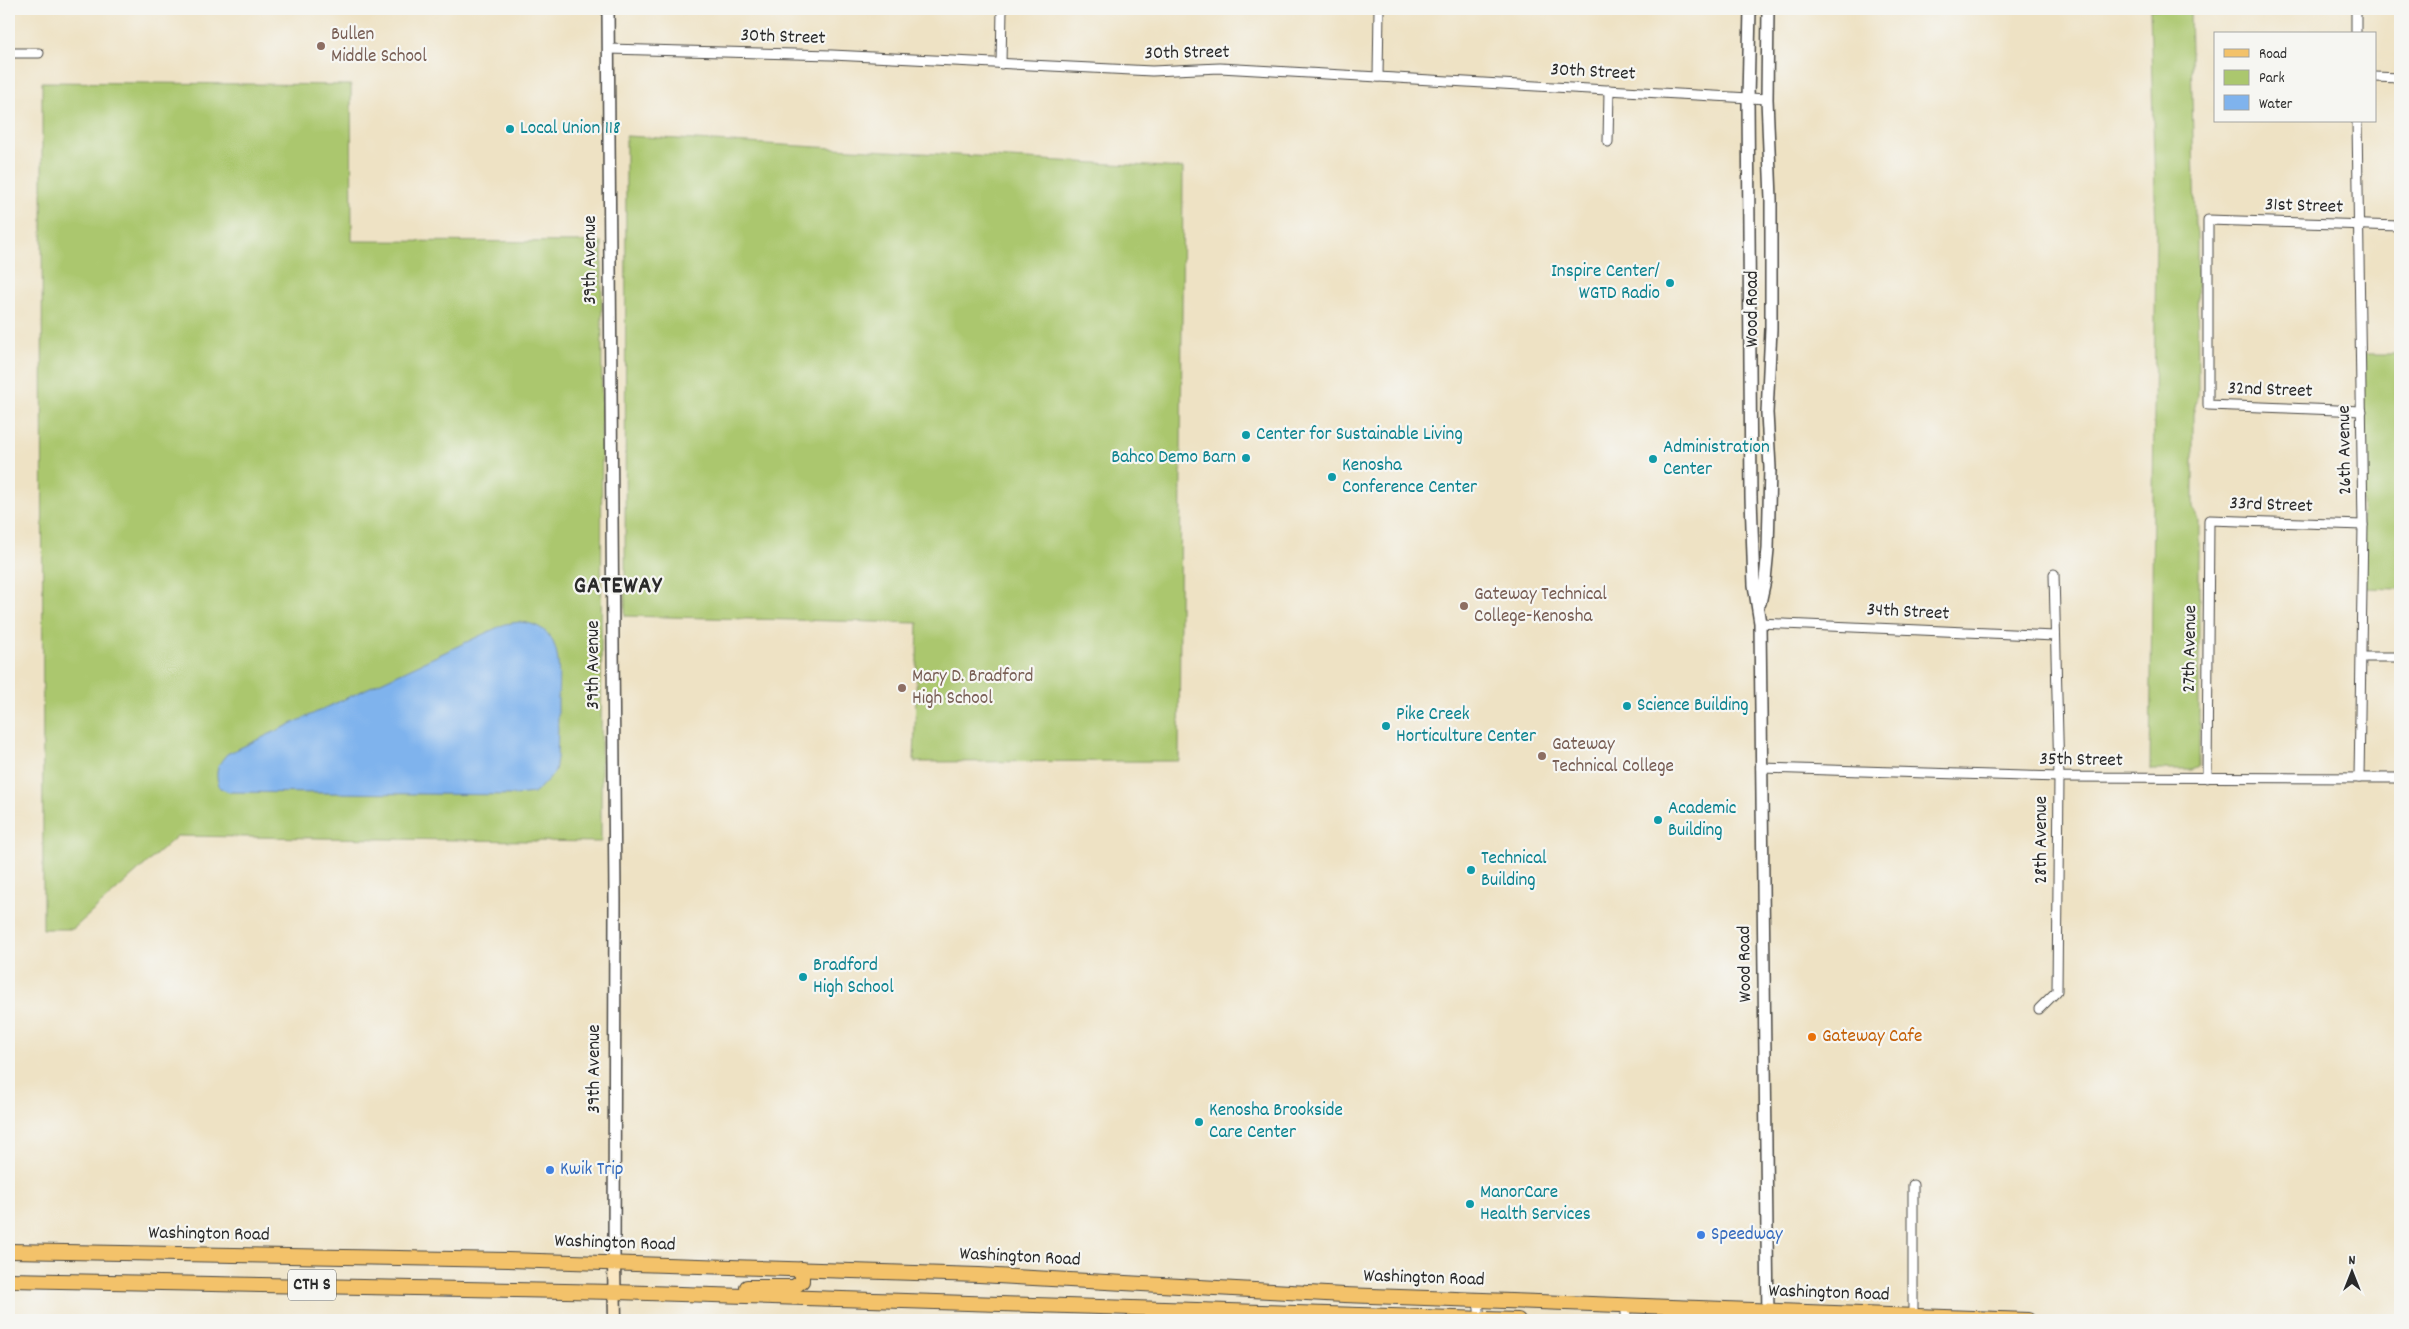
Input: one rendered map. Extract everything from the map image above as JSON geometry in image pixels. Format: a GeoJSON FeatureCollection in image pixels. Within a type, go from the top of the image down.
{"type":"FeatureCollection","features":[{"type":"Feature","properties":{"kind":"main road","name":"Washington Road"},"geometry":{"type":"LineString","coordinates":[[9,1251],[614,1263],[802,1269],[1067,1279],[1413,1297],[1626,1305],[1769,1316],[2028,1320]]}},
{"type":"Feature","properties":{"kind":"main road","name":"39th Avenue"},"geometry":{"type":"LineString","coordinates":[[614,1263],[615,1320]]}},
{"type":"Feature","properties":{"kind":"main road"},"geometry":{"type":"LineString","coordinates":[[722,1295],[746,1287],[794,1287],[802,1281],[802,1269]]}},
{"type":"Feature","properties":{"kind":"main road","name":"Washington Road"},"geometry":{"type":"LineString","coordinates":[[9,1280],[615,1292],[1518,1320]]}},
{"type":"Feature","properties":{"kind":"main road"},"geometry":{"type":"LineString","coordinates":[[1413,1297],[1413,1317]]}},
{"type":"Feature","properties":{"kind":"street","name":"39th Avenue"},"geometry":{"type":"LineString","coordinates":[[608,9],[615,900],[614,1263]]}},
{"type":"Feature","properties":{"kind":"street"},"geometry":{"type":"LineString","coordinates":[[1001,64],[1002,9]]}},
{"type":"Feature","properties":{"kind":"street"},"geometry":{"type":"LineString","coordinates":[[1378,77],[1379,9]]}},
{"type":"Feature","properties":{"kind":"street","name":"Wood Road"},"geometry":{"type":"LineString","coordinates":[[1750,9],[1748,98],[1751,497],[1754,585],[1760,623],[1769,1316]]}},
{"type":"Feature","properties":{"kind":"street","name":"Wood Road"},"geometry":{"type":"LineString","coordinates":[[1759,608],[1766,572],[1769,477],[1767,413],[1771,329],[1771,208],[1767,99],[1768,9]]}},
{"type":"Feature","properties":{"kind":"street"},"geometry":{"type":"LineString","coordinates":[[2356,9],[2356,32]]}},
{"type":"Feature","properties":{"kind":"street","name":"30th Street"},"geometry":{"type":"LineString","coordinates":[[608,49],[832,55],[1152,71],[1220,68],[1767,99]]}},
{"type":"Feature","properties":{"kind":"street"},"geometry":{"type":"LineString","coordinates":[[9,53],[39,53]]}},
{"type":"Feature","properties":{"kind":"street"},"geometry":{"type":"LineString","coordinates":[[2376,77],[2400,78]]}},
{"type":"Feature","properties":{"kind":"street"},"geometry":{"type":"LineString","coordinates":[[1608,142],[1609,90]]}},
{"type":"Feature","properties":{"kind":"street","name":"26th Avenue"},"geometry":{"type":"LineString","coordinates":[[2357,122],[2363,525],[2359,778]]}},
{"type":"Feature","properties":{"kind":"street","name":"31st Street"},"geometry":{"type":"LineString","coordinates":[[2208,405],[2208,220],[2400,226]]}},
{"type":"Feature","properties":{"kind":"street","name":"32nd Street"},"geometry":{"type":"LineString","coordinates":[[2208,405],[2362,411]]}},
{"type":"Feature","properties":{"kind":"street","name":"33rd Street"},"geometry":{"type":"LineString","coordinates":[[2209,520],[2363,525]]}},
{"type":"Feature","properties":{"kind":"street","name":"27th Avenue"},"geometry":{"type":"LineString","coordinates":[[2207,778],[2209,520]]}},
{"type":"Feature","properties":{"kind":"street","name":"28th Avenue"},"geometry":{"type":"LineString","coordinates":[[2039,1009],[2058,992],[2059,777],[2054,574]]}},
{"type":"Feature","properties":{"kind":"street","name":"34th Street"},"geometry":{"type":"LineString","coordinates":[[1760,623],[2055,636]]}},
{"type":"Feature","properties":{"kind":"street"},"geometry":{"type":"LineString","coordinates":[[2362,657],[2400,657]]}},
{"type":"Feature","properties":{"kind":"street","name":"35th Street"},"geometry":{"type":"LineString","coordinates":[[1761,768],[2059,777],[2400,778]]}},
{"type":"Feature","properties":{"kind":"street"},"geometry":{"type":"LineString","coordinates":[[1913,1184],[1913,1318]]}},
{"type":"Feature","properties":{"kind":"street"},"geometry":{"type":"LineString","coordinates":[[1478,1300],[1480,1320]]}},
{"type":"Feature","properties":{"kind":"street"},"geometry":{"type":"LineString","coordinates":[[1626,1305],[1626,1320]]}},
{"type":"Feature","properties":{"kind":"green space"},"geometry":{"type":"Polygon","coordinates":[[[2150,9],[2190,9],[2195,224],[2197,234],[2198,395],[2193,414],[2193,508],[2199,521],[2199,767],[2192,770],[2150,770],[2156,232],[2150,9]]]}},
{"type":"Feature","properties":{"kind":"green space"},"geometry":{"type":"Polygon","coordinates":[[[42,82],[351,85],[352,241],[602,242],[601,842],[177,836],[73,929],[43,929],[42,82]]]}},
{"type":"Feature","properties":{"kind":"green space"},"geometry":{"type":"Polygon","coordinates":[[[626,136],[1183,168],[1179,761],[914,762],[918,623],[625,616],[626,136]]]}},
{"type":"Feature","properties":{"kind":"green space"},"geometry":{"type":"Polygon","coordinates":[[[2361,354],[2400,354],[2400,589],[2363,588],[2361,354]]]}},
{"type":"Feature","properties":{"kind":"water"},"geometry":{"type":"Polygon","coordinates":[[[519,622],[534,625],[544,631],[556,649],[558,661],[558,744],[555,772],[535,793],[516,795],[229,792],[220,788],[217,770],[227,754],[505,624],[519,622]]]}},
{"type":"Feature","properties":{"kind":"place","name":"Bullen Middle School"},"geometry":{"type":"Point","coordinates":[321,46]}},
{"type":"Feature","properties":{"kind":"place","name":"Local Union 118"},"geometry":{"type":"Point","coordinates":[510,129]}},
{"type":"Feature","properties":{"kind":"place","name":"Inspire Center/ WGTD Radio"},"geometry":{"type":"Point","coordinates":[1670,283]}},
{"type":"Feature","properties":{"kind":"place","name":"Center for Sustainable Living"},"geometry":{"type":"Point","coordinates":[1246,435]}},
{"type":"Feature","properties":{"kind":"place","name":"Bahco Demo Barn"},"geometry":{"type":"Point","coordinates":[1246,458]}},
{"type":"Feature","properties":{"kind":"place","name":"Administration Center"},"geometry":{"type":"Point","coordinates":[1653,459]}},
{"type":"Feature","properties":{"kind":"place","name":"Kenosha Conference Center"},"geometry":{"type":"Point","coordinates":[1332,477]}},
{"type":"Feature","properties":{"kind":"place","name":"Gateway Technical College-Kenosha"},"geometry":{"type":"Point","coordinates":[1464,606]}},
{"type":"Feature","properties":{"kind":"place","name":"Mary D. Bradford High School"},"geometry":{"type":"Point","coordinates":[902,688]}},
{"type":"Feature","properties":{"kind":"place","name":"Science Building"},"geometry":{"type":"Point","coordinates":[1627,706]}},
{"type":"Feature","properties":{"kind":"place","name":"Pike Creek Horticulture Center"},"geometry":{"type":"Point","coordinates":[1386,726]}},
{"type":"Feature","properties":{"kind":"place","name":"Gateway Technical College"},"geometry":{"type":"Point","coordinates":[1542,756]}},
{"type":"Feature","properties":{"kind":"place","name":"Academic Building"},"geometry":{"type":"Point","coordinates":[1658,820]}},
{"type":"Feature","properties":{"kind":"place","name":"Technical Building"},"geometry":{"type":"Point","coordinates":[1471,870]}},
{"type":"Feature","properties":{"kind":"place","name":"Bradford High School"},"geometry":{"type":"Point","coordinates":[803,977]}},
{"type":"Feature","properties":{"kind":"place","name":"Gateway Cafe"},"geometry":{"type":"Point","coordinates":[1812,1037]}},
{"type":"Feature","properties":{"kind":"place","name":"Kenosha Brookside Care Center"},"geometry":{"type":"Point","coordinates":[1199,1122]}},
{"type":"Feature","properties":{"kind":"place","name":"Kwik Trip"},"geometry":{"type":"Point","coordinates":[550,1170]}},
{"type":"Feature","properties":{"kind":"place","name":"ManorCare Health Services"},"geometry":{"type":"Point","coordinates":[1470,1204]}},
{"type":"Feature","properties":{"kind":"place","name":"Speedway"},"geometry":{"type":"Point","coordinates":[1701,1235]}},
{"type":"Feature","properties":{"kind":"district","name":"GATEWAY"},"geometry":{"type":"Point","coordinates":[618,587]}}]}
